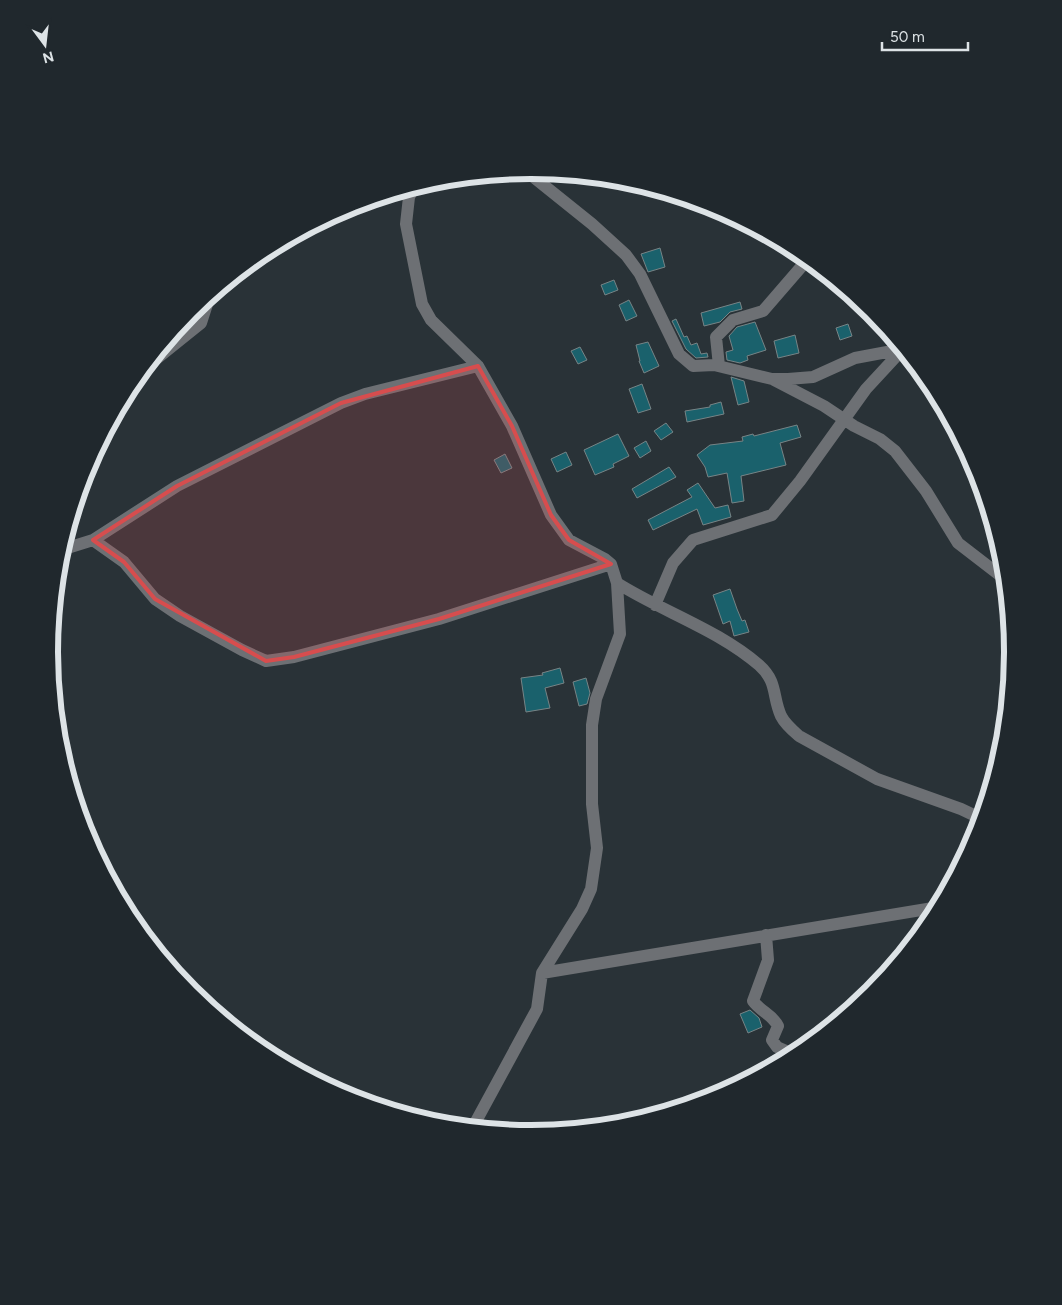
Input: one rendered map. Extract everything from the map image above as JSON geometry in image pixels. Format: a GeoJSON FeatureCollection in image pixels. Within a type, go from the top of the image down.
{"type":"FeatureCollection","features":[{"type":"Feature","properties":{"kind":"street"},"geometry":{"type":"LineString","coordinates":[[536,179],[592,224],[626,255],[640,274],[678,354],[693,366],[720,366],[772,379],[880,439],[895,451],[926,491],[958,543],[997,573]]}},
{"type":"Feature","properties":{"kind":"street"},"geometry":{"type":"LineString","coordinates":[[410,194],[406,224],[422,304],[431,320],[478,366],[512,426],[551,515],[569,540],[605,558],[611,564],[617,583],[620,634],[596,699],[592,724],[592,804],[597,848],[596,870],[591,889],[582,908],[542,973],[536,1009],[475,1123]]}},
{"type":"Feature","properties":{"kind":"street"},"geometry":{"type":"LineString","coordinates":[[720,366],[716,337],[733,320],[762,311],[803,265]]}},
{"type":"Feature","properties":{"kind":"street"},"geometry":{"type":"LineString","coordinates":[[165,352],[201,323],[205,309]]}},
{"type":"Feature","properties":{"kind":"street"},"geometry":{"type":"LineString","coordinates":[[772,379],[813,377],[855,358],[896,350]]}},
{"type":"Feature","properties":{"kind":"street"},"geometry":{"type":"LineString","coordinates":[[655,605],[673,563],[694,540],[772,515],[866,389],[899,354]]}},
{"type":"Feature","properties":{"kind":"street"},"geometry":{"type":"LineString","coordinates":[[70,547],[93,540],[177,486],[342,403],[365,394],[478,366]]}},
{"type":"Feature","properties":{"kind":"street"},"geometry":{"type":"LineString","coordinates":[[93,540],[124,562],[155,599],[180,616],[242,650],[266,660],[294,657],[438,619],[611,564]]}},
{"type":"Feature","properties":{"kind":"street"},"geometry":{"type":"LineString","coordinates":[[617,583],[655,605],[704,628],[758,664],[771,678],[781,715],[788,726],[799,736],[877,779],[975,816]]}},
{"type":"Feature","properties":{"kind":"street"},"geometry":{"type":"LineString","coordinates":[[542,973],[929,909]]}},
{"type":"Feature","properties":{"kind":"street"},"geometry":{"type":"LineString","coordinates":[[766,935],[768,960],[754,1001],[758,1008],[773,1016],[778,1026],[772,1040],[778,1047],[786,1051]]}},
{"type":"Feature","properties":{"kind":"highlighted area"},"geometry":{"type":"Polygon","coordinates":[[[478,366],[512,426],[551,515],[569,540],[611,564],[439,619],[294,657],[266,661],[155,599],[124,562],[93,540],[177,486],[341,403],[478,366]]]}},
{"type":"Feature","properties":{"kind":"building"},"geometry":{"type":"Polygon","coordinates":[[[660,248],[665,267],[648,272],[641,254],[660,248]]]}},
{"type":"Feature","properties":{"kind":"building"},"geometry":{"type":"Polygon","coordinates":[[[614,280],[618,290],[605,295],[601,285],[614,280]]]}},
{"type":"Feature","properties":{"kind":"building"},"geometry":{"type":"Polygon","coordinates":[[[629,300],[637,316],[626,321],[619,305],[629,300]]]}},
{"type":"Feature","properties":{"kind":"building"},"geometry":{"type":"Polygon","coordinates":[[[740,302],[742,309],[730,312],[720,322],[704,326],[701,313],[740,302]]]}},
{"type":"Feature","properties":{"kind":"building"},"geometry":{"type":"Polygon","coordinates":[[[676,319],[684,337],[687,336],[691,345],[697,343],[701,354],[707,353],[708,357],[696,358],[686,349],[672,321],[676,319]]]}},
{"type":"Feature","properties":{"kind":"building"},"geometry":{"type":"Polygon","coordinates":[[[755,322],[766,350],[747,356],[748,360],[740,363],[727,360],[726,352],[733,350],[729,336],[737,327],[755,322]]]}},
{"type":"Feature","properties":{"kind":"building"},"geometry":{"type":"Polygon","coordinates":[[[848,324],[852,336],[840,340],[836,328],[848,324]]]}},
{"type":"Feature","properties":{"kind":"building"},"geometry":{"type":"Polygon","coordinates":[[[795,335],[799,353],[778,358],[774,341],[795,335]]]}},
{"type":"Feature","properties":{"kind":"building"},"geometry":{"type":"Polygon","coordinates":[[[648,342],[659,366],[644,373],[639,361],[636,345],[648,342]]]}},
{"type":"Feature","properties":{"kind":"building"},"geometry":{"type":"Polygon","coordinates":[[[580,347],[587,360],[578,364],[571,351],[580,347]]]}},
{"type":"Feature","properties":{"kind":"building"},"geometry":{"type":"Polygon","coordinates":[[[731,377],[744,381],[749,402],[738,405],[731,377]]]}},
{"type":"Feature","properties":{"kind":"building"},"geometry":{"type":"Polygon","coordinates":[[[642,384],[651,409],[638,413],[629,389],[642,384]]]}},
{"type":"Feature","properties":{"kind":"building"},"geometry":{"type":"Polygon","coordinates":[[[721,402],[724,414],[687,422],[685,411],[710,407],[710,405],[721,402]]]}},
{"type":"Feature","properties":{"kind":"building"},"geometry":{"type":"Polygon","coordinates":[[[666,423],[673,432],[661,440],[654,431],[666,423]]]}},
{"type":"Feature","properties":{"kind":"building"},"geometry":{"type":"Polygon","coordinates":[[[797,425],[801,437],[780,443],[786,465],[741,476],[744,501],[732,503],[727,473],[708,477],[705,467],[697,455],[710,445],[743,441],[742,437],[753,434],[754,436],[797,425]]]}},
{"type":"Feature","properties":{"kind":"building"},"geometry":{"type":"Polygon","coordinates":[[[618,434],[629,456],[613,464],[614,467],[595,475],[584,450],[618,434]]]}},
{"type":"Feature","properties":{"kind":"building"},"geometry":{"type":"Polygon","coordinates":[[[646,441],[651,451],[640,458],[634,448],[646,441]]]}},
{"type":"Feature","properties":{"kind":"building"},"geometry":{"type":"Polygon","coordinates":[[[566,452],[572,465],[557,472],[551,459],[566,452]]]}},
{"type":"Feature","properties":{"kind":"building"},"geometry":{"type":"Polygon","coordinates":[[[505,454],[512,468],[501,473],[494,460],[505,454]]]}},
{"type":"Feature","properties":{"kind":"building"},"geometry":{"type":"Polygon","coordinates":[[[669,467],[676,477],[637,498],[632,489],[669,467]]]}},
{"type":"Feature","properties":{"kind":"building"},"geometry":{"type":"Polygon","coordinates":[[[698,483],[715,508],[728,505],[731,517],[703,525],[697,509],[653,530],[648,520],[692,497],[687,490],[698,483]]]}},
{"type":"Feature","properties":{"kind":"building"},"geometry":{"type":"Polygon","coordinates":[[[730,589],[742,621],[745,620],[749,632],[734,636],[730,621],[723,624],[713,595],[730,589]]]}},
{"type":"Feature","properties":{"kind":"building"},"geometry":{"type":"Polygon","coordinates":[[[560,668],[564,683],[545,688],[550,708],[526,712],[521,678],[543,675],[542,673],[560,668]]]}},
{"type":"Feature","properties":{"kind":"building"},"geometry":{"type":"Polygon","coordinates":[[[586,678],[590,693],[587,704],[579,706],[573,682],[586,678]]]}},
{"type":"Feature","properties":{"kind":"building"},"geometry":{"type":"Polygon","coordinates":[[[750,1010],[759,1018],[762,1027],[748,1033],[740,1014],[750,1010]]]}}]}
